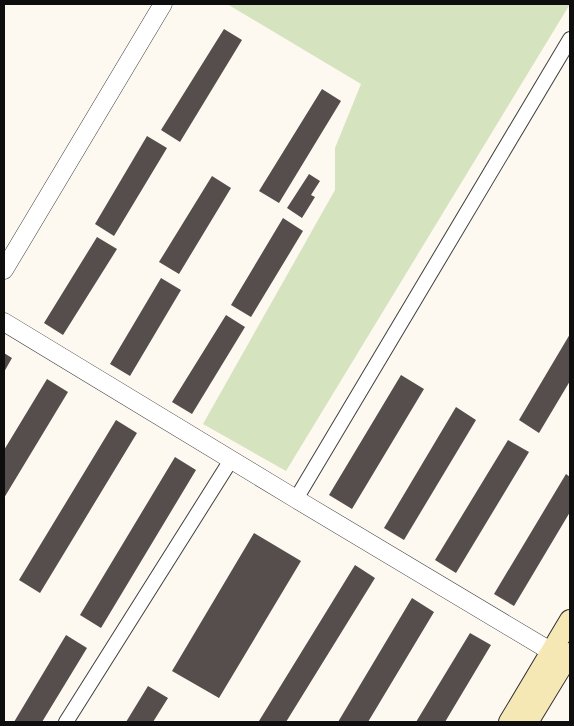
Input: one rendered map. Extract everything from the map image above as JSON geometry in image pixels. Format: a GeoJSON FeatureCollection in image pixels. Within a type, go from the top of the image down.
{"type":"FeatureCollection","features":[{"type":"Feature","properties":{"kind":"main road"},"geometry":{"type":"LineString","coordinates":[[528,722],[562,655],[570,620]]}},
{"type":"Feature","properties":{"kind":"main road"},"geometry":{"type":"LineString","coordinates":[[509,722],[562,655]]}},
{"type":"Feature","properties":{"kind":"street"},"geometry":{"type":"LineString","coordinates":[[4,270],[9,250],[163,4]]}},
{"type":"Feature","properties":{"kind":"street"},"geometry":{"type":"LineString","coordinates":[[296,500],[570,40]]}},
{"type":"Feature","properties":{"kind":"street"},"geometry":{"type":"LineString","coordinates":[[4,322],[296,500],[562,655]]}},
{"type":"Feature","properties":{"kind":"street"},"geometry":{"type":"LineString","coordinates":[[66,722],[231,460]]}},
{"type":"Feature","properties":{"kind":"green space"},"geometry":{"type":"Polygon","coordinates":[[[227,4],[570,4],[286,471],[203,424],[335,190],[335,148],[361,84],[227,4]]]}},
{"type":"Feature","properties":{"kind":"building"},"geometry":{"type":"Polygon","coordinates":[[[224,29],[242,40],[180,142],[161,130],[224,29]]]}},
{"type":"Feature","properties":{"kind":"building"},"geometry":{"type":"Polygon","coordinates":[[[322,89],[341,101],[279,203],[259,191],[322,89]]]}},
{"type":"Feature","properties":{"kind":"building"},"geometry":{"type":"Polygon","coordinates":[[[147,136],[167,148],[114,236],[95,224],[147,136]]]}},
{"type":"Feature","properties":{"kind":"building"},"geometry":{"type":"Polygon","coordinates":[[[309,174],[320,181],[311,195],[315,197],[302,218],[287,208],[309,174]]]}},
{"type":"Feature","properties":{"kind":"building"},"geometry":{"type":"Polygon","coordinates":[[[212,176],[231,188],[179,274],[159,262],[212,176]]]}},
{"type":"Feature","properties":{"kind":"building"},"geometry":{"type":"Polygon","coordinates":[[[283,218],[303,231],[251,317],[231,305],[283,218]]]}},
{"type":"Feature","properties":{"kind":"building"},"geometry":{"type":"Polygon","coordinates":[[[97,237],[117,249],[63,335],[44,323],[97,237]]]}},
{"type":"Feature","properties":{"kind":"building"},"geometry":{"type":"Polygon","coordinates":[[[161,278],[181,290],[130,376],[110,364],[161,278]]]}},
{"type":"Feature","properties":{"kind":"building"},"geometry":{"type":"Polygon","coordinates":[[[226,315],[245,327],[192,414],[172,402],[226,315]]]}},
{"type":"Feature","properties":{"kind":"building"},"geometry":{"type":"Polygon","coordinates":[[[570,334],[570,381],[539,433],[519,420],[570,334]]]}},
{"type":"Feature","properties":{"kind":"building"},"geometry":{"type":"Polygon","coordinates":[[[4,353],[12,358],[4,372],[4,353]]]}},
{"type":"Feature","properties":{"kind":"building"},"geometry":{"type":"Polygon","coordinates":[[[401,375],[424,389],[352,509],[329,495],[401,375]]]}},
{"type":"Feature","properties":{"kind":"building"},"geometry":{"type":"Polygon","coordinates":[[[47,379],[68,392],[4,498],[4,450],[47,379]]]}},
{"type":"Feature","properties":{"kind":"building"},"geometry":{"type":"Polygon","coordinates":[[[456,407],[476,420],[404,540],[384,528],[456,407]]]}},
{"type":"Feature","properties":{"kind":"building"},"geometry":{"type":"Polygon","coordinates":[[[116,420],[137,433],[40,593],[19,580],[116,420]]]}},
{"type":"Feature","properties":{"kind":"building"},"geometry":{"type":"Polygon","coordinates":[[[508,440],[529,452],[456,573],[435,560],[508,440]]]}},
{"type":"Feature","properties":{"kind":"building"},"geometry":{"type":"Polygon","coordinates":[[[175,457],[196,470],[101,628],[80,615],[175,457]]]}},
{"type":"Feature","properties":{"kind":"building"},"geometry":{"type":"Polygon","coordinates":[[[566,474],[570,477],[570,512],[514,606],[494,594],[566,474]]]}},
{"type":"Feature","properties":{"kind":"building"},"geometry":{"type":"Polygon","coordinates":[[[254,533],[301,561],[219,698],[172,671],[254,533]]]}},
{"type":"Feature","properties":{"kind":"building"},"geometry":{"type":"Polygon","coordinates":[[[355,565],[375,578],[286,722],[259,721],[355,565]]]}},
{"type":"Feature","properties":{"kind":"building"},"geometry":{"type":"Polygon","coordinates":[[[412,598],[434,612],[368,722],[338,722],[412,598]]]}},
{"type":"Feature","properties":{"kind":"building"},"geometry":{"type":"Polygon","coordinates":[[[470,633],[491,645],[445,722],[416,722],[470,633]]]}},
{"type":"Feature","properties":{"kind":"building"},"geometry":{"type":"Polygon","coordinates":[[[66,635],[87,648],[42,722],[14,722],[66,635]]]}},
{"type":"Feature","properties":{"kind":"building"},"geometry":{"type":"Polygon","coordinates":[[[148,686],[168,698],[153,722],[126,722],[148,686]]]}}]}
